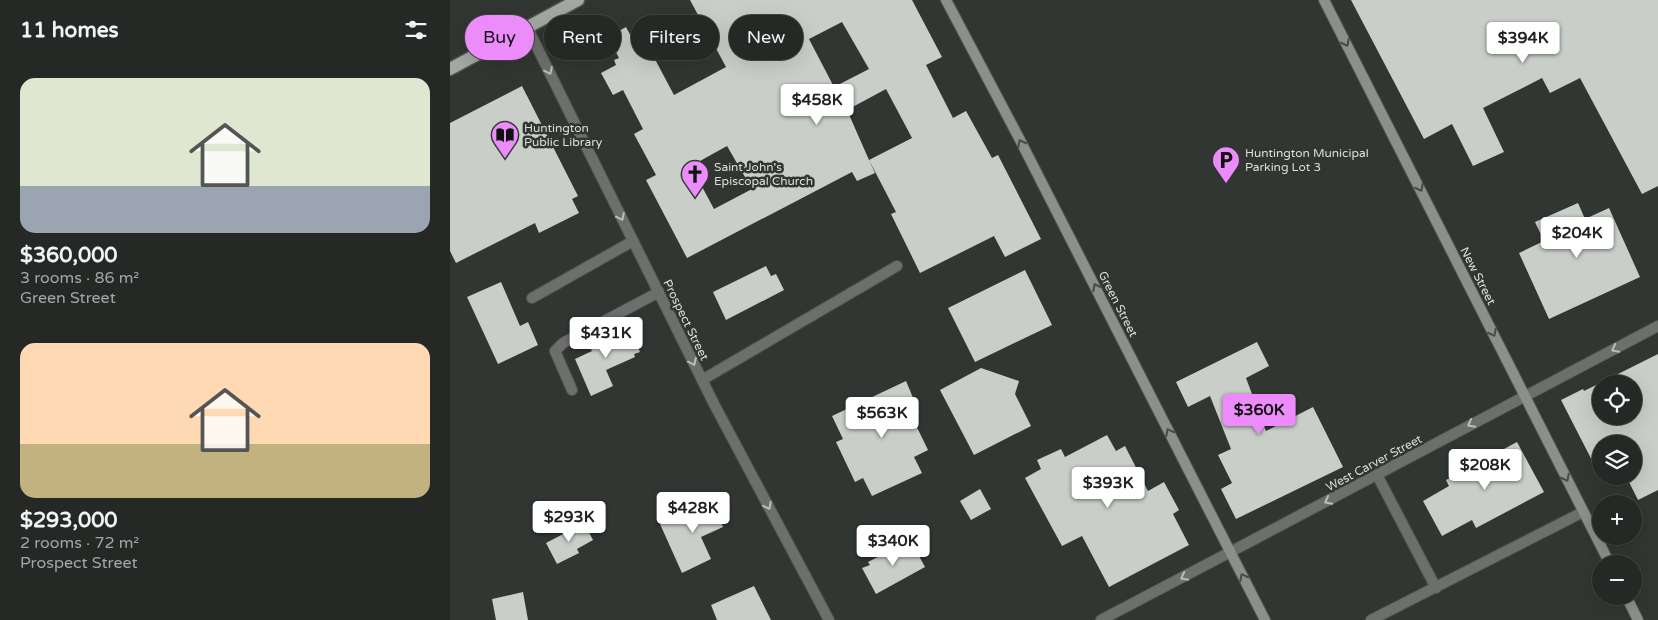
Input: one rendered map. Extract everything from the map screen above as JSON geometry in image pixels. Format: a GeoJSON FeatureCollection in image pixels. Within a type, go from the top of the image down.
{"type":"FeatureCollection","features":[{"type":"Feature","properties":{"kind":"main road"},"geometry":{"type":"LineString","coordinates":[[534,24],[578,0]]}},
{"type":"Feature","properties":{"kind":"main road"},"geometry":{"type":"LineString","coordinates":[[450,69],[467,60]]}},
{"type":"Feature","properties":{"kind":"street","name":"Green Street"},"geometry":{"type":"LineString","coordinates":[[946,0],[1024,147],[1266,620]]}},
{"type":"Feature","properties":{"kind":"street","name":"New Street"},"geometry":{"type":"LineString","coordinates":[[1324,0],[1605,555]]}},
{"type":"Feature","properties":{"kind":"street","name":"Prospect Street"},"geometry":{"type":"LineString","coordinates":[[534,39],[702,380],[829,620]]}},
{"type":"Feature","properties":{"kind":"street"},"geometry":{"type":"LineString","coordinates":[[532,298],[633,241]]}},
{"type":"Feature","properties":{"kind":"street"},"geometry":{"type":"LineString","coordinates":[[702,380],[897,266]]}},
{"type":"Feature","properties":{"kind":"street"},"geometry":{"type":"LineString","coordinates":[[572,390],[555,351],[563,343],[659,292]]}},
{"type":"Feature","properties":{"kind":"street","name":"West Carver Street"},"geometry":{"type":"LineString","coordinates":[[1100,620],[1231,553],[1525,395],[1658,326]]}},
{"type":"Feature","properties":{"kind":"street"},"geometry":{"type":"LineString","coordinates":[[1377,475],[1436,588]]}},
{"type":"Feature","properties":{"kind":"street"},"geometry":{"type":"LineString","coordinates":[[1372,620],[1583,512]]}},
{"type":"Feature","properties":{"kind":"street"},"geometry":{"type":"LineString","coordinates":[[1630,605],[1638,620]]}},
{"type":"Feature","properties":{"kind":"building"},"geometry":{"type":"Polygon","coordinates":[[[690,0],[912,0],[942,57],[926,65],[953,118],[966,111],[992,158],[998,155],[1041,239],[1005,257],[994,236],[920,273],[891,214],[896,212],[869,160],[875,173],[857,181],[852,172],[687,258],[646,180],[656,175],[634,134],[643,129],[623,90],[613,95],[601,73],[616,65],[614,60],[621,60],[621,30],[626,27],[631,36],[631,60],[655,60],[674,95],[726,67],[719,54],[719,15],[698,15],[690,0]],[[842,22],[809,39],[834,87],[869,69],[842,22]],[[886,89],[847,110],[869,160],[912,138],[886,89]],[[727,146],[691,166],[714,209],[752,189],[727,146]]]}},
{"type":"Feature","properties":{"kind":"building"},"geometry":{"type":"Polygon","coordinates":[[[1351,0],[1658,0],[1658,186],[1642,194],[1580,78],[1550,93],[1542,78],[1483,108],[1504,152],[1473,166],[1452,124],[1424,139],[1351,0]]]}},
{"type":"Feature","properties":{"kind":"building","name":"Huntington Public Library"},"geometry":{"type":"Polygon","coordinates":[[[522,86],[578,196],[572,199],[579,213],[539,233],[535,223],[456,263],[450,251],[450,123],[522,86]]]}},
{"type":"Feature","properties":{"kind":"building"},"geometry":{"type":"Polygon","coordinates":[[[1578,203],[1585,219],[1609,208],[1640,277],[1549,319],[1519,253],[1544,241],[1535,222],[1578,203]]]}},
{"type":"Feature","properties":{"kind":"building"},"geometry":{"type":"Polygon","coordinates":[[[766,266],[771,276],[776,274],[784,290],[726,320],[713,292],[766,266]]]}},
{"type":"Feature","properties":{"kind":"building"},"geometry":{"type":"Polygon","coordinates":[[[1025,270],[1052,325],[975,362],[948,308],[1025,270]]]}},
{"type":"Feature","properties":{"kind":"building"},"geometry":{"type":"Polygon","coordinates":[[[501,282],[520,326],[528,322],[538,345],[498,364],[467,297],[501,282]]]}},
{"type":"Feature","properties":{"kind":"building"},"geometry":{"type":"Polygon","coordinates":[[[629,328],[640,352],[634,354],[635,357],[606,370],[613,386],[591,396],[575,359],[592,351],[588,344],[629,328]]]}},
{"type":"Feature","properties":{"kind":"building"},"geometry":{"type":"Polygon","coordinates":[[[1257,342],[1269,366],[1246,378],[1266,431],[1313,407],[1343,467],[1236,519],[1221,489],[1232,483],[1218,455],[1231,449],[1210,396],[1188,407],[1176,382],[1257,342]]]}},
{"type":"Feature","properties":{"kind":"building"},"geometry":{"type":"Polygon","coordinates":[[[1658,354],[1658,490],[1642,498],[1642,495],[1636,495],[1630,485],[1642,485],[1642,435],[1592,435],[1592,460],[1561,400],[1583,389],[1584,391],[1592,387],[1592,425],[1642,425],[1642,375],[1616,375],[1658,354]]]}},
{"type":"Feature","properties":{"kind":"building"},"geometry":{"type":"Polygon","coordinates":[[[981,368],[1019,381],[1015,394],[1031,426],[974,455],[940,390],[981,368]]]}},
{"type":"Feature","properties":{"kind":"building"},"geometry":{"type":"Polygon","coordinates":[[[906,381],[919,412],[911,415],[928,450],[914,457],[922,473],[872,496],[863,478],[855,482],[836,442],[843,439],[832,416],[906,381]]]}},
{"type":"Feature","properties":{"kind":"building"},"geometry":{"type":"Polygon","coordinates":[[[1107,435],[1116,451],[1125,446],[1148,491],[1164,482],[1179,510],[1173,514],[1189,545],[1109,587],[1082,536],[1062,546],[1025,478],[1041,469],[1037,460],[1061,449],[1065,457],[1107,435]]]}},
{"type":"Feature","properties":{"kind":"building"},"geometry":{"type":"Polygon","coordinates":[[[1517,442],[1544,492],[1476,528],[1472,520],[1442,536],[1423,501],[1449,486],[1446,480],[1517,442]]]}},
{"type":"Feature","properties":{"kind":"building"},"geometry":{"type":"Polygon","coordinates":[[[980,489],[991,509],[971,520],[960,501],[980,489]]]}},
{"type":"Feature","properties":{"kind":"building"},"geometry":{"type":"Polygon","coordinates":[[[716,499],[727,522],[722,524],[723,527],[701,537],[711,559],[682,573],[660,524],[716,499]]]}},
{"type":"Feature","properties":{"kind":"building"},"geometry":{"type":"Polygon","coordinates":[[[584,523],[593,540],[577,549],[579,553],[557,564],[546,543],[584,523]]]}},
{"type":"Feature","properties":{"kind":"building"},"geometry":{"type":"Polygon","coordinates":[[[912,543],[925,567],[876,594],[862,568],[870,565],[868,562],[901,545],[903,548],[912,543]]]}},
{"type":"Feature","properties":{"kind":"building"},"geometry":{"type":"Polygon","coordinates":[[[754,586],[771,620],[717,620],[711,605],[754,586]]]}},
{"type":"Feature","properties":{"kind":"building"},"geometry":{"type":"Polygon","coordinates":[[[523,592],[528,620],[496,620],[492,599],[523,592]]]}},
{"type":"Feature","properties":{"kind":"place","name":"Huntington Public Library"},"geometry":{"type":"Point","coordinates":[505,159]}},
{"type":"Feature","properties":{"kind":"place","name":"Huntington Municipal Parking Lot 3"},"geometry":{"type":"Point","coordinates":[1226,184]}},
{"type":"Feature","properties":{"kind":"place","name":"Saint John's Episcopal Church"},"geometry":{"type":"Point","coordinates":[695,198]}}]}
